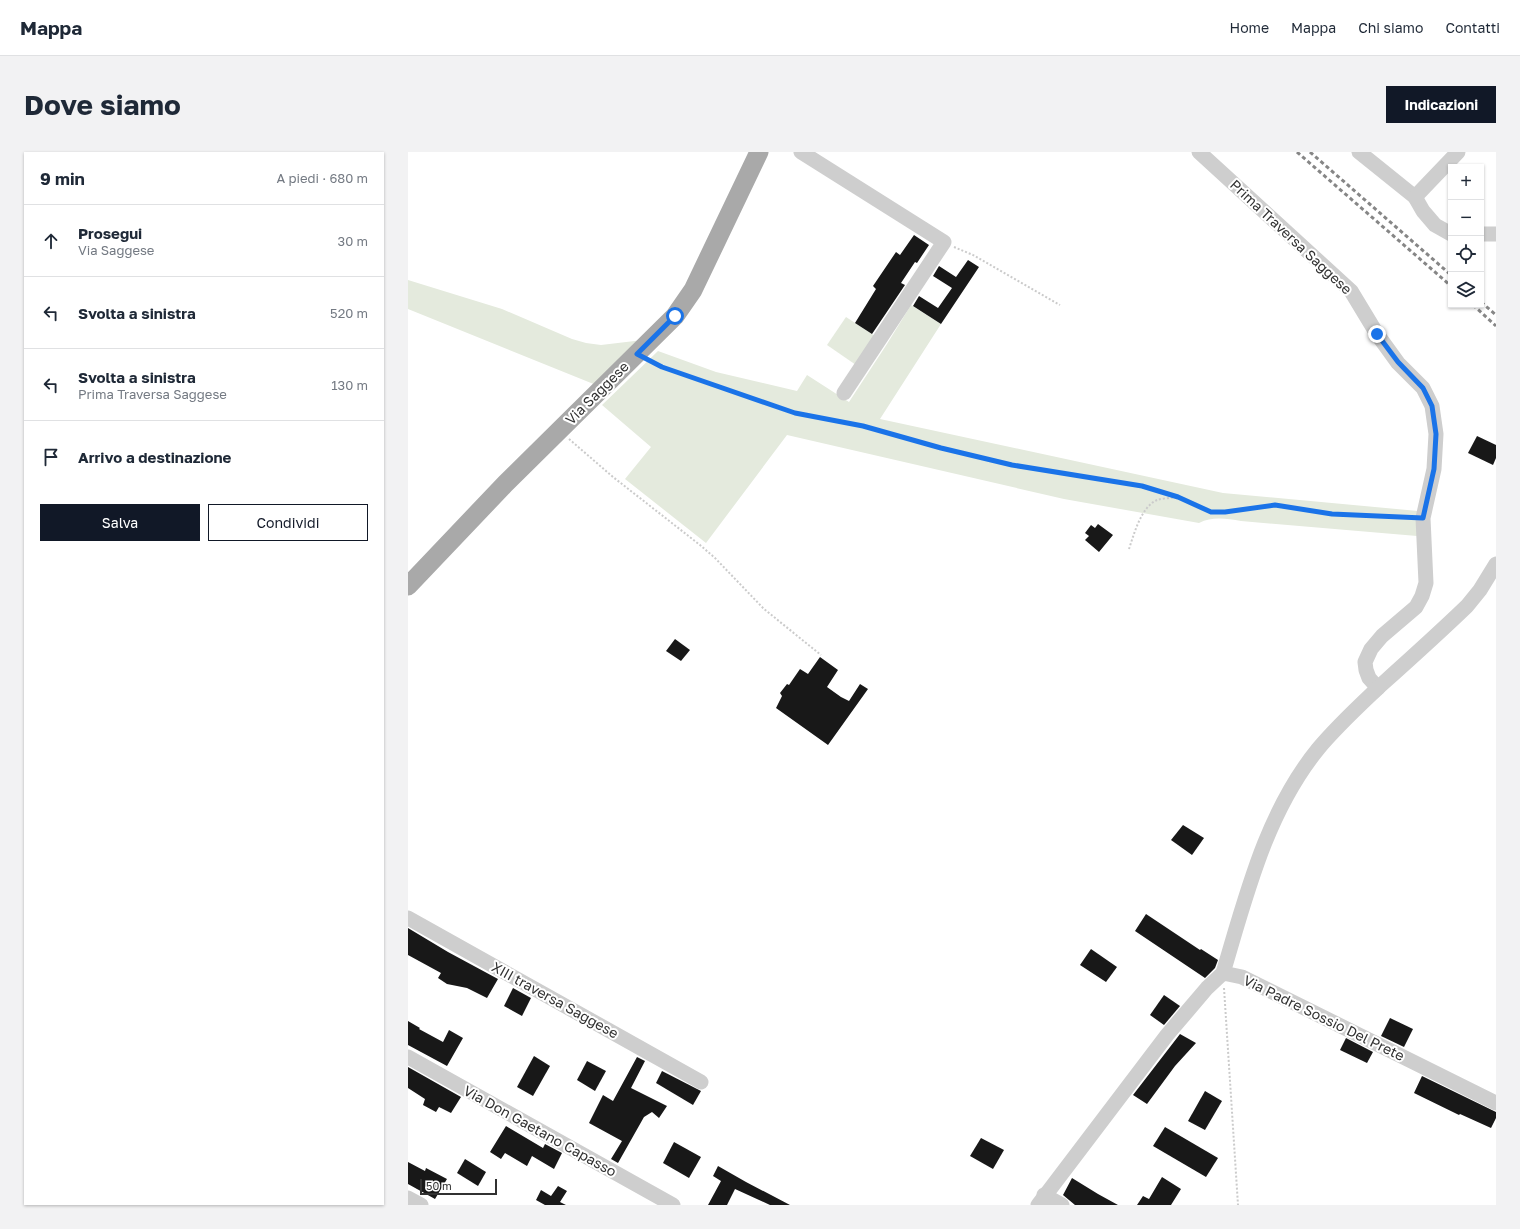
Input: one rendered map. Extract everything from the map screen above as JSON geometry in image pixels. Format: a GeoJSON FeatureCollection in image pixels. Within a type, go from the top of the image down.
{"type":"FeatureCollection","features":[{"type":"Feature","properties":{"kind":"main road","name":"Via Saggese"},"geometry":{"type":"LineString","coordinates":[[408,586],[505,484],[675,316],[693,290],[759,152]]}},
{"type":"Feature","properties":{"kind":"street"},"geometry":{"type":"LineString","coordinates":[[801,152],[944,242],[844,393]]}},
{"type":"Feature","properties":{"kind":"street","name":"Prima Traversa Saggese"},"geometry":{"type":"LineString","coordinates":[[1199,152],[1351,291],[1377,334],[1398,362],[1423,388],[1432,406],[1436,434],[1434,469],[1423,518],[1426,583],[1422,596],[1416,607],[1382,636],[1371,648],[1365,662],[1366,670],[1369,678],[1378,688]]}},
{"type":"Feature","properties":{"kind":"street"},"geometry":{"type":"LineString","coordinates":[[1360,152],[1415,197],[1423,211],[1435,225],[1448,232]]}},
{"type":"Feature","properties":{"kind":"street"},"geometry":{"type":"LineString","coordinates":[[1415,197],[1458,152]]}},
{"type":"Feature","properties":{"kind":"street"},"geometry":{"type":"LineString","coordinates":[[1484,234],[1496,234]]}},
{"type":"Feature","properties":{"kind":"street"},"geometry":{"type":"LineString","coordinates":[[1062,1205],[1041,1200],[1167,1035],[1207,988],[1223,973],[1252,878],[1274,820],[1300,774],[1318,749],[1345,719],[1467,606],[1480,590],[1496,564]]}},
{"type":"Feature","properties":{"kind":"street","name":"XIII traversa Saggese"},"geometry":{"type":"LineString","coordinates":[[408,918],[701,1082]]}},
{"type":"Feature","properties":{"kind":"street","name":"Via Padre Sossio Del Prete"},"geometry":{"type":"LineString","coordinates":[[1223,973],[1242,977],[1496,1103]]}},
{"type":"Feature","properties":{"kind":"street","name":"Via Don Gaetano Capasso"},"geometry":{"type":"LineString","coordinates":[[408,1057],[673,1205]]}},
{"type":"Feature","properties":{"kind":"street"},"geometry":{"type":"LineString","coordinates":[[408,1198],[421,1205]]}},
{"type":"Feature","properties":{"kind":"path"},"geometry":{"type":"LineString","coordinates":[[944,242],[973,255],[1060,305]]}},
{"type":"Feature","properties":{"kind":"path"},"geometry":{"type":"LineString","coordinates":[[637,354],[662,367],[795,413],[863,426],[941,448],[1012,465],[1142,486],[1178,497],[1211,512],[1225,512],[1275,505],[1332,514],[1423,518]]}},
{"type":"Feature","properties":{"kind":"path"},"geometry":{"type":"LineString","coordinates":[[559,430],[613,477],[700,545],[715,558],[743,589],[764,609],[821,655]]}},
{"type":"Feature","properties":{"kind":"path"},"geometry":{"type":"LineString","coordinates":[[1129,549],[1133,534],[1144,511],[1157,500],[1178,497]]}},
{"type":"Feature","properties":{"kind":"path"},"geometry":{"type":"LineString","coordinates":[[1223,973],[1238,1205]]}},
{"type":"Feature","properties":{"kind":"shaded area"},"geometry":{"type":"Polygon","coordinates":[[[408,280],[502,309],[572,339],[586,343],[601,345],[643,340],[596,385],[408,309],[408,280]]]}},
{"type":"Feature","properties":{"kind":"shaded area"},"geometry":{"type":"Polygon","coordinates":[[[911,305],[941,324],[880,419],[1223,493],[1418,511],[1417,536],[1225,519],[1210,519],[1199,523],[1064,499],[787,435],[706,543],[625,479],[651,447],[602,405],[658,351],[716,372],[797,391],[807,375],[849,402],[911,305]]]}},
{"type":"Feature","properties":{"kind":"shaded area"},"geometry":{"type":"Polygon","coordinates":[[[846,317],[875,336],[856,365],[827,345],[846,317]]]}},
{"type":"Feature","properties":{"kind":"building"},"geometry":{"type":"Polygon","coordinates":[[[914,235],[929,245],[901,283],[905,285],[872,334],[855,323],[876,289],[873,286],[896,252],[900,255],[914,235]]]}},
{"type":"Feature","properties":{"kind":"building"},"geometry":{"type":"Polygon","coordinates":[[[968,260],[979,267],[941,324],[913,306],[919,296],[938,308],[952,288],[933,276],[939,266],[956,277],[968,260]]]}},
{"type":"Feature","properties":{"kind":"building"},"geometry":{"type":"Polygon","coordinates":[[[1477,436],[1496,445],[1496,458],[1493,465],[1468,453],[1477,436]]]}},
{"type":"Feature","properties":{"kind":"building"},"geometry":{"type":"Polygon","coordinates":[[[1098,524],[1113,535],[1099,552],[1085,540],[1089,536],[1085,533],[1091,525],[1095,528],[1098,524]]]}},
{"type":"Feature","properties":{"kind":"building"},"geometry":{"type":"Polygon","coordinates":[[[675,639],[690,650],[681,661],[666,651],[675,639]]]}},
{"type":"Feature","properties":{"kind":"building"},"geometry":{"type":"Polygon","coordinates":[[[820,657],[838,670],[827,687],[841,697],[849,701],[860,684],[868,689],[828,745],[776,708],[782,696],[780,693],[787,684],[789,685],[800,669],[808,674],[820,657]]]}},
{"type":"Feature","properties":{"kind":"building"},"geometry":{"type":"Polygon","coordinates":[[[1183,825],[1204,838],[1192,855],[1171,840],[1183,825]]]}},
{"type":"Feature","properties":{"kind":"building"},"geometry":{"type":"Polygon","coordinates":[[[1146,914],[1200,950],[1201,949],[1218,960],[1215,968],[1205,978],[1135,931],[1146,914]]]}},
{"type":"Feature","properties":{"kind":"building"},"geometry":{"type":"Polygon","coordinates":[[[408,928],[498,979],[487,998],[467,988],[447,984],[438,978],[441,973],[408,955],[408,928]]]}},
{"type":"Feature","properties":{"kind":"building"},"geometry":{"type":"Polygon","coordinates":[[[1091,949],[1117,967],[1106,982],[1080,965],[1091,949]]]}},
{"type":"Feature","properties":{"kind":"building"},"geometry":{"type":"Polygon","coordinates":[[[513,988],[531,998],[522,1016],[504,1006],[513,988]]]}},
{"type":"Feature","properties":{"kind":"building"},"geometry":{"type":"Polygon","coordinates":[[[1164,995],[1180,1006],[1164,1025],[1150,1015],[1164,995]]]}},
{"type":"Feature","properties":{"kind":"building"},"geometry":{"type":"Polygon","coordinates":[[[1390,1018],[1413,1029],[1404,1047],[1381,1036],[1390,1018]]]}},
{"type":"Feature","properties":{"kind":"building"},"geometry":{"type":"Polygon","coordinates":[[[408,1021],[420,1028],[419,1029],[443,1042],[449,1030],[463,1038],[447,1066],[408,1045],[408,1021]]]}},
{"type":"Feature","properties":{"kind":"building"},"geometry":{"type":"Polygon","coordinates":[[[1180,1034],[1196,1043],[1175,1066],[1147,1104],[1133,1095],[1180,1034]]]}},
{"type":"Feature","properties":{"kind":"building"},"geometry":{"type":"Polygon","coordinates":[[[1346,1038],[1373,1052],[1367,1063],[1340,1050],[1346,1038]]]}},
{"type":"Feature","properties":{"kind":"building"},"geometry":{"type":"Polygon","coordinates":[[[534,1056],[550,1066],[533,1096],[517,1087],[534,1056]]]}},
{"type":"Feature","properties":{"kind":"building"},"geometry":{"type":"Polygon","coordinates":[[[637,1057],[645,1061],[631,1088],[667,1106],[659,1118],[652,1112],[644,1117],[618,1163],[611,1159],[622,1141],[589,1123],[603,1095],[613,1101],[637,1057]]]}},
{"type":"Feature","properties":{"kind":"building"},"geometry":{"type":"Polygon","coordinates":[[[587,1061],[606,1071],[595,1091],[577,1080],[587,1061]]]}},
{"type":"Feature","properties":{"kind":"building"},"geometry":{"type":"Polygon","coordinates":[[[408,1067],[461,1097],[451,1113],[439,1107],[436,1112],[423,1105],[425,1099],[408,1088],[408,1067]]]}},
{"type":"Feature","properties":{"kind":"building"},"geometry":{"type":"Polygon","coordinates":[[[662,1071],[701,1091],[693,1105],[656,1083],[662,1071]]]}},
{"type":"Feature","properties":{"kind":"building"},"geometry":{"type":"Polygon","coordinates":[[[1422,1076],[1496,1112],[1496,1118],[1491,1128],[1460,1114],[1459,1115],[1414,1093],[1422,1076]]]}},
{"type":"Feature","properties":{"kind":"building"},"geometry":{"type":"Polygon","coordinates":[[[1205,1091],[1222,1101],[1205,1130],[1188,1121],[1205,1091]]]}},
{"type":"Feature","properties":{"kind":"building"},"geometry":{"type":"Polygon","coordinates":[[[506,1126],[543,1148],[545,1144],[562,1153],[554,1169],[532,1156],[527,1166],[505,1153],[501,1159],[490,1152],[506,1126]]]}},
{"type":"Feature","properties":{"kind":"building"},"geometry":{"type":"Polygon","coordinates":[[[1165,1127],[1218,1158],[1206,1177],[1153,1146],[1165,1127]]]}},
{"type":"Feature","properties":{"kind":"building"},"geometry":{"type":"Polygon","coordinates":[[[981,1138],[1004,1150],[993,1169],[970,1156],[981,1138]]]}},
{"type":"Feature","properties":{"kind":"building"},"geometry":{"type":"Polygon","coordinates":[[[674,1142],[701,1157],[689,1178],[663,1163],[674,1142]]]}},
{"type":"Feature","properties":{"kind":"building"},"geometry":{"type":"Polygon","coordinates":[[[465,1159],[486,1172],[478,1186],[457,1173],[465,1159]]]}},
{"type":"Feature","properties":{"kind":"building"},"geometry":{"type":"Polygon","coordinates":[[[408,1162],[425,1171],[426,1168],[447,1179],[435,1199],[408,1184],[408,1162]]]}},
{"type":"Feature","properties":{"kind":"building"},"geometry":{"type":"Polygon","coordinates":[[[718,1166],[790,1205],[770,1205],[735,1189],[727,1205],[708,1205],[721,1181],[713,1176],[718,1166]]]}},
{"type":"Feature","properties":{"kind":"building"},"geometry":{"type":"Polygon","coordinates":[[[1162,1177],[1181,1189],[1171,1205],[1137,1205],[1143,1196],[1149,1199],[1162,1177]]]}},
{"type":"Feature","properties":{"kind":"building"},"geometry":{"type":"Polygon","coordinates":[[[1072,1178],[1118,1205],[1075,1205],[1063,1195],[1072,1178]]]}},
{"type":"Feature","properties":{"kind":"building"},"geometry":{"type":"Polygon","coordinates":[[[558,1186],[567,1191],[560,1202],[566,1205],[545,1205],[536,1200],[541,1190],[551,1196],[558,1186]]]}},
{"type":"Feature","properties":{"kind":"railway"},"geometry":{"type":"LineString","coordinates":[[1297,152],[1448,283]]}},
{"type":"Feature","properties":{"kind":"railway"},"geometry":{"type":"LineString","coordinates":[[1310,152],[1448,272]]}},
{"type":"Feature","properties":{"kind":"railway"},"geometry":{"type":"LineString","coordinates":[[1484,305],[1496,315]]}},
{"type":"Feature","properties":{"kind":"railway"},"geometry":{"type":"LineString","coordinates":[[1476,308],[1496,326]]}},
{"type":"Feature","properties":{"kind":"route"},"geometry":{"type":"LineString","coordinates":[[675,316],[637,354],[662,367],[795,413],[863,426],[941,448],[1012,465],[1142,486],[1189,501],[1211,512],[1225,512],[1275,505],[1332,514],[1423,518],[1434,469],[1436,434],[1432,406],[1423,388],[1398,362],[1377,334]]}}]}
